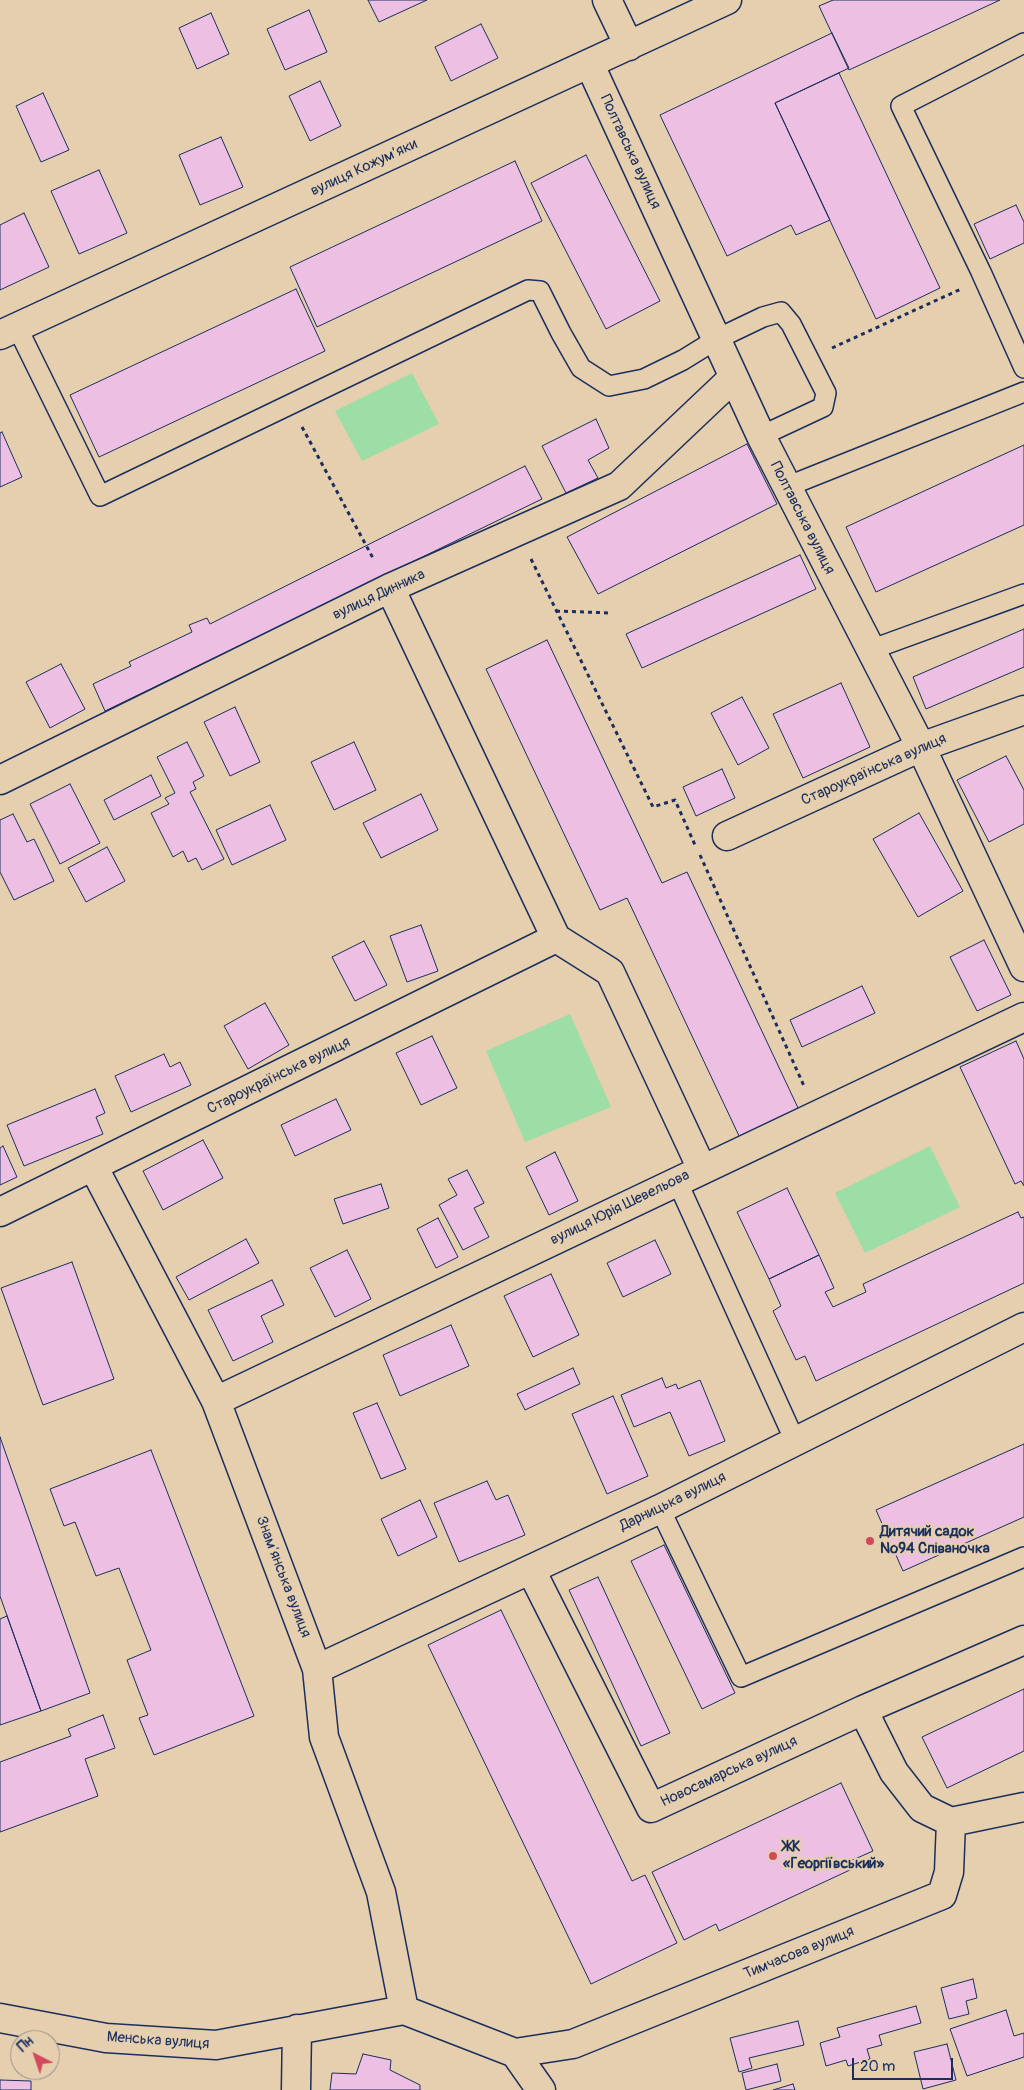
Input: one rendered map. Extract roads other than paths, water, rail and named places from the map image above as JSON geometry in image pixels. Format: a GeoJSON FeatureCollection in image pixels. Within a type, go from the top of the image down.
{"type":"FeatureCollection","features":[{"type":"Feature","properties":{"kind":"street"},"geometry":{"type":"LineString","coordinates":[[607,0],[629,46]]}},
{"type":"Feature","properties":{"kind":"street","name":"вулиця Кожум’яки"},"geometry":{"type":"LineString","coordinates":[[8,331],[728,0]]}},
{"type":"Feature","properties":{"kind":"street","name":"Полтавська вулиця"},"geometry":{"type":"LineString","coordinates":[[590,65],[717,339],[733,378],[786,487],[921,747],[1024,967]]}},
{"type":"Feature","properties":{"kind":"street","name":"вулиця Динника"},"geometry":{"type":"LineString","coordinates":[[0,780],[390,588],[619,486],[733,378]]}},
{"type":"Feature","properties":{"kind":"street"},"geometry":{"type":"LineString","coordinates":[[390,588],[556,938],[610,972],[702,1169]]}},
{"type":"Feature","properties":{"kind":"street","name":"Староукраїнська вулиця"},"geometry":{"type":"LineString","coordinates":[[727,836],[921,747],[1024,710]]}},
{"type":"Feature","properties":{"kind":"street","name":"Староукраїнська вулиця"},"geometry":{"type":"LineString","coordinates":[[0,1212],[94,1168],[556,938]]}},
{"type":"Feature","properties":{"kind":"street","name":"вулиця Юрія Шевельова"},"geometry":{"type":"LineString","coordinates":[[216,1401],[1024,1017]]}},
{"type":"Feature","properties":{"kind":"street","name":"Знамʼянська вулиця"},"geometry":{"type":"LineString","coordinates":[[94,1168],[216,1401],[317,1669],[324,1737],[381,1892],[404,2010]]}},
{"type":"Feature","properties":{"kind":"street","name":"Дарницька вулиця"},"geometry":{"type":"LineString","coordinates":[[317,1669],[660,1509],[1024,1327]]}},
{"type":"Feature","properties":{"kind":"street","name":"Новосамарська вулиця"},"geometry":{"type":"LineString","coordinates":[[531,1570],[651,1808],[863,1710],[1024,1640]]}},
{"type":"Feature","properties":{"kind":"street"},"geometry":{"type":"LineString","coordinates":[[863,1710],[894,1772],[922,1808],[951,1822],[1024,1807]]}},
{"type":"Feature","properties":{"kind":"street","name":"Тимчасова вулиця"},"geometry":{"type":"LineString","coordinates":[[515,2053],[573,2044],[942,1895],[949,1872],[951,1822]]}},
{"type":"Feature","properties":{"kind":"street"},"geometry":{"type":"LineString","coordinates":[[404,2010],[515,2053],[542,2090]]}},
{"type":"Feature","properties":{"kind":"street","name":"Менська вулиця"},"geometry":{"type":"LineString","coordinates":[[0,2018],[106,2038],[216,2046],[404,2010]]}},
{"type":"Feature","properties":{"kind":"street"},"geometry":{"type":"LineString","coordinates":[[296,2090],[297,2029]]}},
{"type":"Feature","properties":{"kind":"lane"},"geometry":{"type":"LineString","coordinates":[[1024,43],[901,106],[1024,368]]}},
{"type":"Feature","properties":{"kind":"lane"},"geometry":{"type":"LineString","coordinates":[[8,331],[100,496],[528,290],[540,292],[581,368],[609,386],[644,379],[683,360],[717,339],[763,317],[781,312],[792,324],[826,393],[823,406],[761,436]]}},
{"type":"Feature","properties":{"kind":"lane"},"geometry":{"type":"LineString","coordinates":[[786,487],[1024,392]]}},
{"type":"Feature","properties":{"kind":"lane"},"geometry":{"type":"LineString","coordinates":[[870,650],[1024,594]]}},
{"type":"Feature","properties":{"kind":"lane"},"geometry":{"type":"LineString","coordinates":[[677,1181],[795,1441]]}},
{"type":"Feature","properties":{"kind":"lane"},"geometry":{"type":"LineString","coordinates":[[660,1509],[741,1677],[1024,1557]]}},
{"type":"Feature","properties":{"kind":"place","name":"Дитячий садок №94 Співаночка"},"geometry":{"type":"Point","coordinates":[870,1541]}},
{"type":"Feature","properties":{"kind":"place","name":"ЖК «Георгіївський»"},"geometry":{"type":"Point","coordinates":[773,1856]}}]}
